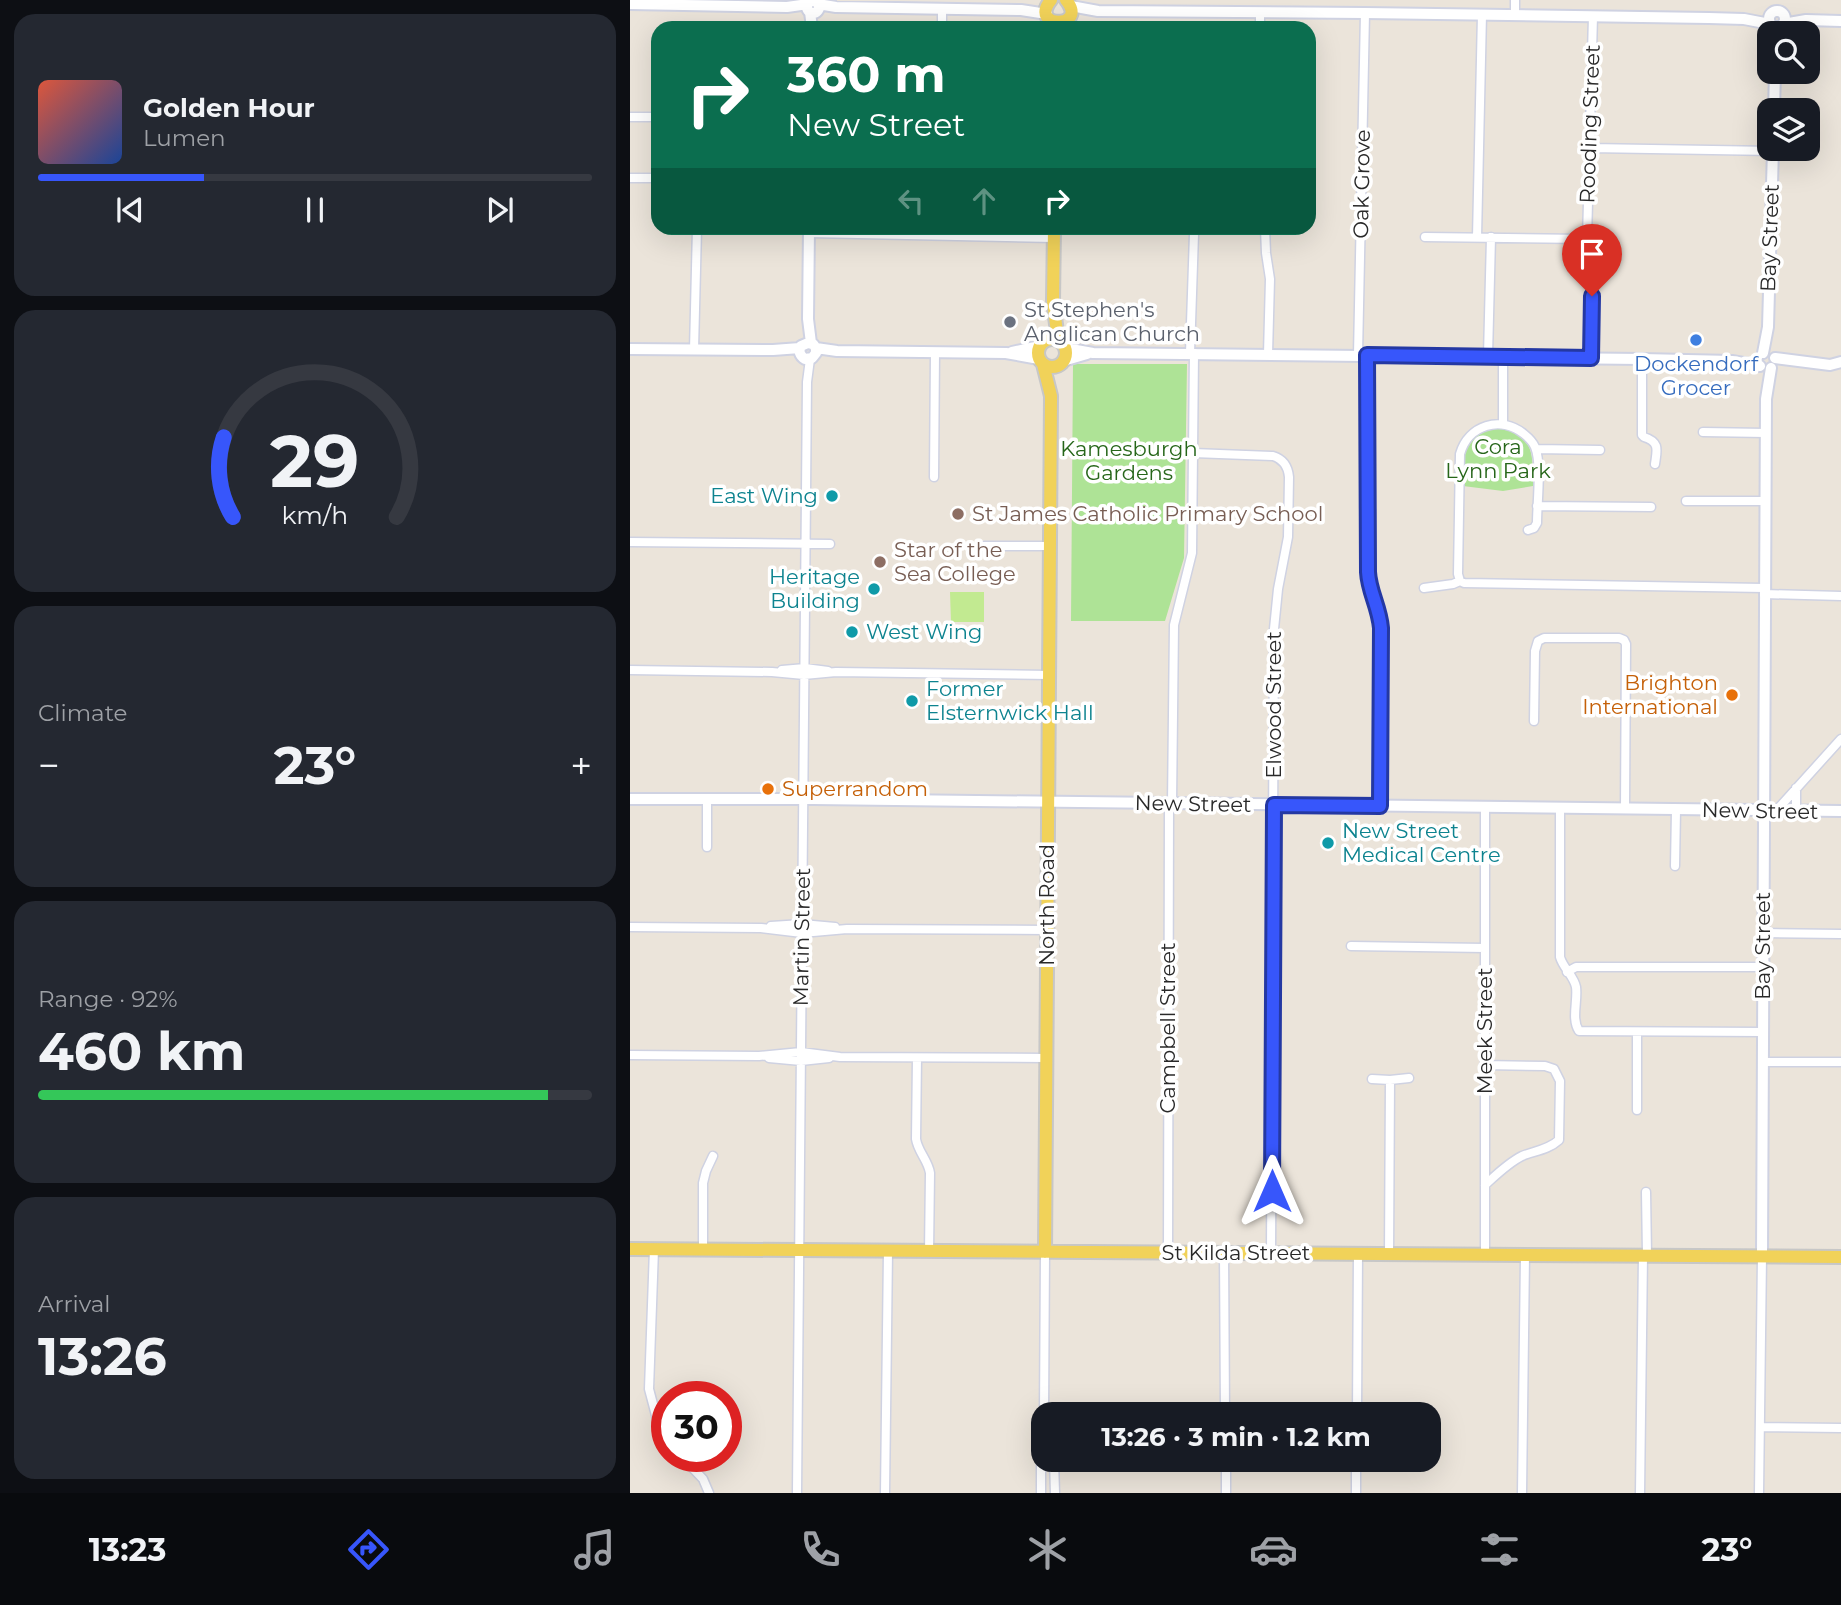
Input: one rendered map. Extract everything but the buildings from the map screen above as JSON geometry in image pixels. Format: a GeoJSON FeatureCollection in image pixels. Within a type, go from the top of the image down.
{"type":"FeatureCollection","features":[{"type":"Feature","properties":{"kind":"main road","name":"North Road"},"geometry":{"type":"LineString","coordinates":[[1045,1252],[1054,235]]}},
{"type":"Feature","properties":{"kind":"main road","name":"St Kilda Street"},"geometry":{"type":"LineString","coordinates":[[630,1249],[1841,1257]]}},
{"type":"Feature","properties":{"kind":"street"},"geometry":{"type":"LineString","coordinates":[[1515,0],[1515,15]]}},
{"type":"Feature","properties":{"kind":"street"},"geometry":{"type":"LineString","coordinates":[[630,4],[1050,10]]}},
{"type":"Feature","properties":{"kind":"street"},"geometry":{"type":"LineString","coordinates":[[942,21],[943,9]]}},
{"type":"Feature","properties":{"kind":"street"},"geometry":{"type":"LineString","coordinates":[[1068,10],[1364,12],[1841,21]]}},
{"type":"Feature","properties":{"kind":"street"},"geometry":{"type":"LineString","coordinates":[[1260,12],[1260,21]]}},
{"type":"Feature","properties":{"kind":"street","name":"Oak Grove"},"geometry":{"type":"LineString","coordinates":[[1364,12],[1363,355],[1368,572],[1381,628],[1380,806]]}},
{"type":"Feature","properties":{"kind":"street"},"geometry":{"type":"LineString","coordinates":[[1478,237],[1482,14]]}},
{"type":"Feature","properties":{"kind":"street","name":"Rooding Street"},"geometry":{"type":"LineString","coordinates":[[1591,358],[1593,270],[1587,239],[1593,16]]}},
{"type":"Feature","properties":{"kind":"street"},"geometry":{"type":"LineString","coordinates":[[630,117],[651,117]]}},
{"type":"Feature","properties":{"kind":"street"},"geometry":{"type":"LineString","coordinates":[[1590,148],[1757,150]]}},
{"type":"Feature","properties":{"kind":"street","name":"Bay Street"},"geometry":{"type":"LineString","coordinates":[[1759,1493],[1764,591],[1773,161]]}},
{"type":"Feature","properties":{"kind":"street"},"geometry":{"type":"LineString","coordinates":[[630,178],[651,178]]}},
{"type":"Feature","properties":{"kind":"street"},"geometry":{"type":"LineString","coordinates":[[694,350],[697,235]]}},
{"type":"Feature","properties":{"kind":"street","name":"Martin Street"},"geometry":{"type":"LineString","coordinates":[[797,1493],[809,235]]}},
{"type":"Feature","properties":{"kind":"street","name":"Campbell Street"},"geometry":{"type":"LineString","coordinates":[[1168,1252],[1170,804],[1174,625],[1192,553],[1194,235]]}},
{"type":"Feature","properties":{"kind":"street"},"geometry":{"type":"LineString","coordinates":[[1265,235],[1270,279],[1268,354]]}},
{"type":"Feature","properties":{"kind":"street"},"geometry":{"type":"LineString","coordinates":[[1425,237],[1587,239]]}},
{"type":"Feature","properties":{"kind":"street"},"geometry":{"type":"LineString","coordinates":[[1490,237],[1500,424]]}},
{"type":"Feature","properties":{"kind":"street"},"geometry":{"type":"LineString","coordinates":[[630,349],[1363,355],[1797,362],[1829,358],[1841,360]]}},
{"type":"Feature","properties":{"kind":"street"},"geometry":{"type":"LineString","coordinates":[[934,477],[935,352]]}},
{"type":"Feature","properties":{"kind":"street"},"geometry":{"type":"LineString","coordinates":[[1642,359],[1642,435],[1655,444],[1656,464]]}},
{"type":"Feature","properties":{"kind":"street"},"geometry":{"type":"LineString","coordinates":[[1460,581],[1461,447],[1484,426],[1500,424],[1522,432],[1536,449],[1537,523],[1534,528],[1528,530]]}},
{"type":"Feature","properties":{"kind":"street"},"geometry":{"type":"LineString","coordinates":[[1703,432],[1766,433]]}},
{"type":"Feature","properties":{"kind":"street"},"geometry":{"type":"LineString","coordinates":[[1536,449],[1600,450]]}},
{"type":"Feature","properties":{"kind":"street","name":"Elwood Street"},"geometry":{"type":"LineString","coordinates":[[1193,453],[1273,456],[1283,461],[1288,470],[1288,537],[1274,629],[1272,1253]]}},
{"type":"Feature","properties":{"kind":"street"},"geometry":{"type":"LineString","coordinates":[[1686,501],[1765,501]]}},
{"type":"Feature","properties":{"kind":"street"},"geometry":{"type":"LineString","coordinates":[[1537,506],[1651,507]]}},
{"type":"Feature","properties":{"kind":"street"},"geometry":{"type":"LineString","coordinates":[[630,542],[830,544]]}},
{"type":"Feature","properties":{"kind":"street"},"geometry":{"type":"LineString","coordinates":[[984,546],[1050,546]]}},
{"type":"Feature","properties":{"kind":"street"},"geometry":{"type":"LineString","coordinates":[[1424,588],[1460,581],[1468,584],[1764,591],[1841,596]]}},
{"type":"Feature","properties":{"kind":"street"},"geometry":{"type":"LineString","coordinates":[[1534,721],[1535,651],[1536,643],[1540,639],[1624,640],[1625,809]]}},
{"type":"Feature","properties":{"kind":"street"},"geometry":{"type":"LineString","coordinates":[[630,670],[1049,675]]}},
{"type":"Feature","properties":{"kind":"street"},"geometry":{"type":"LineString","coordinates":[[1776,811],[1841,739]]}},
{"type":"Feature","properties":{"kind":"street"},"geometry":{"type":"LineString","coordinates":[[1796,788],[1796,811]]}},
{"type":"Feature","properties":{"kind":"street","name":"New Street"},"geometry":{"type":"LineString","coordinates":[[630,799],[1841,811]]}},
{"type":"Feature","properties":{"kind":"street"},"geometry":{"type":"LineString","coordinates":[[707,799],[707,847]]}},
{"type":"Feature","properties":{"kind":"street","name":"Meek Street"},"geometry":{"type":"LineString","coordinates":[[1485,808],[1485,1254]]}},
{"type":"Feature","properties":{"kind":"street"},"geometry":{"type":"LineString","coordinates":[[1560,809],[1560,957],[1576,988],[1575,1024],[1579,1031],[1763,1032]]}},
{"type":"Feature","properties":{"kind":"street"},"geometry":{"type":"LineString","coordinates":[[1675,866],[1676,810]]}},
{"type":"Feature","properties":{"kind":"street"},"geometry":{"type":"LineString","coordinates":[[630,927],[1046,930]]}},
{"type":"Feature","properties":{"kind":"street"},"geometry":{"type":"LineString","coordinates":[[1763,933],[1841,934]]}},
{"type":"Feature","properties":{"kind":"street"},"geometry":{"type":"LineString","coordinates":[[1351,946],[1485,948]]}},
{"type":"Feature","properties":{"kind":"street"},"geometry":{"type":"LineString","coordinates":[[1567,972],[1576,967],[1763,967]]}},
{"type":"Feature","properties":{"kind":"street"},"geometry":{"type":"LineString","coordinates":[[1637,1032],[1637,1110]]}},
{"type":"Feature","properties":{"kind":"street"},"geometry":{"type":"LineString","coordinates":[[630,1055],[1046,1058]]}},
{"type":"Feature","properties":{"kind":"street"},"geometry":{"type":"LineString","coordinates":[[917,1058],[916,1139],[930,1173],[929,1252]]}},
{"type":"Feature","properties":{"kind":"street"},"geometry":{"type":"LineString","coordinates":[[1763,1062],[1841,1062]]}},
{"type":"Feature","properties":{"kind":"street"},"geometry":{"type":"LineString","coordinates":[[1484,1065],[1545,1066],[1554,1069],[1560,1081],[1559,1140],[1549,1147],[1521,1156],[1485,1185]]}},
{"type":"Feature","properties":{"kind":"street"},"geometry":{"type":"LineString","coordinates":[[1372,1079],[1409,1078]]}},
{"type":"Feature","properties":{"kind":"street"},"geometry":{"type":"LineString","coordinates":[[1389,1254],[1390,1080]]}},
{"type":"Feature","properties":{"kind":"street"},"geometry":{"type":"LineString","coordinates":[[703,1250],[703,1183],[713,1156]]}},
{"type":"Feature","properties":{"kind":"street"},"geometry":{"type":"LineString","coordinates":[[1640,1493],[1646,1192]]}},
{"type":"Feature","properties":{"kind":"street"},"geometry":{"type":"LineString","coordinates":[[651,1398],[649,1389],[654,1250]]}},
{"type":"Feature","properties":{"kind":"street"},"geometry":{"type":"LineString","coordinates":[[885,1493],[888,1251]]}},
{"type":"Feature","properties":{"kind":"street","name":"North Road"},"geometry":{"type":"LineString","coordinates":[[1044,1402],[1045,1252]]}},
{"type":"Feature","properties":{"kind":"street"},"geometry":{"type":"LineString","coordinates":[[1224,1253],[1225,1402]]}},
{"type":"Feature","properties":{"kind":"street"},"geometry":{"type":"LineString","coordinates":[[1357,1402],[1358,1253]]}},
{"type":"Feature","properties":{"kind":"street"},"geometry":{"type":"LineString","coordinates":[[1522,1493],[1525,1255]]}},
{"type":"Feature","properties":{"kind":"street"},"geometry":{"type":"LineString","coordinates":[[1760,1427],[1841,1428]]}},
{"type":"Feature","properties":{"kind":"street"},"geometry":{"type":"LineString","coordinates":[[696,1472],[703,1479],[709,1493]]}},
{"type":"Feature","properties":{"kind":"street"},"geometry":{"type":"LineString","coordinates":[[1041,1493],[1042,1472]]}},
{"type":"Feature","properties":{"kind":"street"},"geometry":{"type":"LineString","coordinates":[[1054,1472],[1055,1493]]}},
{"type":"Feature","properties":{"kind":"street"},"geometry":{"type":"LineString","coordinates":[[1226,1472],[1226,1493]]}},
{"type":"Feature","properties":{"kind":"street"},"geometry":{"type":"LineString","coordinates":[[1356,1472],[1356,1493]]}},
{"type":"Feature","properties":{"kind":"green space","name":"Kamesburgh Gardens"},"geometry":{"type":"Polygon","coordinates":[[[1073,364],[1187,364],[1184,558],[1165,621],[1071,621],[1073,364]]]}},
{"type":"Feature","properties":{"kind":"green space","name":"Cora Lynn Park"},"geometry":{"type":"Polygon","coordinates":[[[1494,428],[1507,430],[1524,439],[1533,463],[1533,486],[1503,491],[1463,486],[1466,449],[1475,437],[1494,428]]]}},
{"type":"Feature","properties":{"kind":"green space"},"geometry":{"type":"Polygon","coordinates":[[[950,592],[984,592],[984,622],[951,622],[950,592]]]}},
{"type":"Feature","properties":{"kind":"place","name":"St Stephen's Anglican Church"},"geometry":{"type":"Point","coordinates":[1010,322]}},
{"type":"Feature","properties":{"kind":"place","name":"Dockendorf Grocer"},"geometry":{"type":"Point","coordinates":[1696,340]}},
{"type":"Feature","properties":{"kind":"place","name":"East Wing"},"geometry":{"type":"Point","coordinates":[832,496]}},
{"type":"Feature","properties":{"kind":"place","name":"St James Catholic Primary School"},"geometry":{"type":"Point","coordinates":[958,514]}},
{"type":"Feature","properties":{"kind":"place","name":"Star of the Sea College"},"geometry":{"type":"Point","coordinates":[880,562]}},
{"type":"Feature","properties":{"kind":"place","name":"Heritage Building"},"geometry":{"type":"Point","coordinates":[874,589]}},
{"type":"Feature","properties":{"kind":"place","name":"West Wing"},"geometry":{"type":"Point","coordinates":[852,632]}},
{"type":"Feature","properties":{"kind":"place","name":"Brighton International"},"geometry":{"type":"Point","coordinates":[1732,695]}},
{"type":"Feature","properties":{"kind":"place","name":"Former Elsternwick Hall"},"geometry":{"type":"Point","coordinates":[912,701]}},
{"type":"Feature","properties":{"kind":"place","name":"Superrandom"},"geometry":{"type":"Point","coordinates":[768,789]}},
{"type":"Feature","properties":{"kind":"place","name":"New Street Medical Centre"},"geometry":{"type":"Point","coordinates":[1328,843]}},
{"type":"Feature","properties":{"kind":"route"},"geometry":{"type":"LineString","coordinates":[[1272,1191],[1274,805],[1380,806],[1381,628],[1379,611],[1368,581],[1367,355],[1591,358],[1592,296]]}}]}
